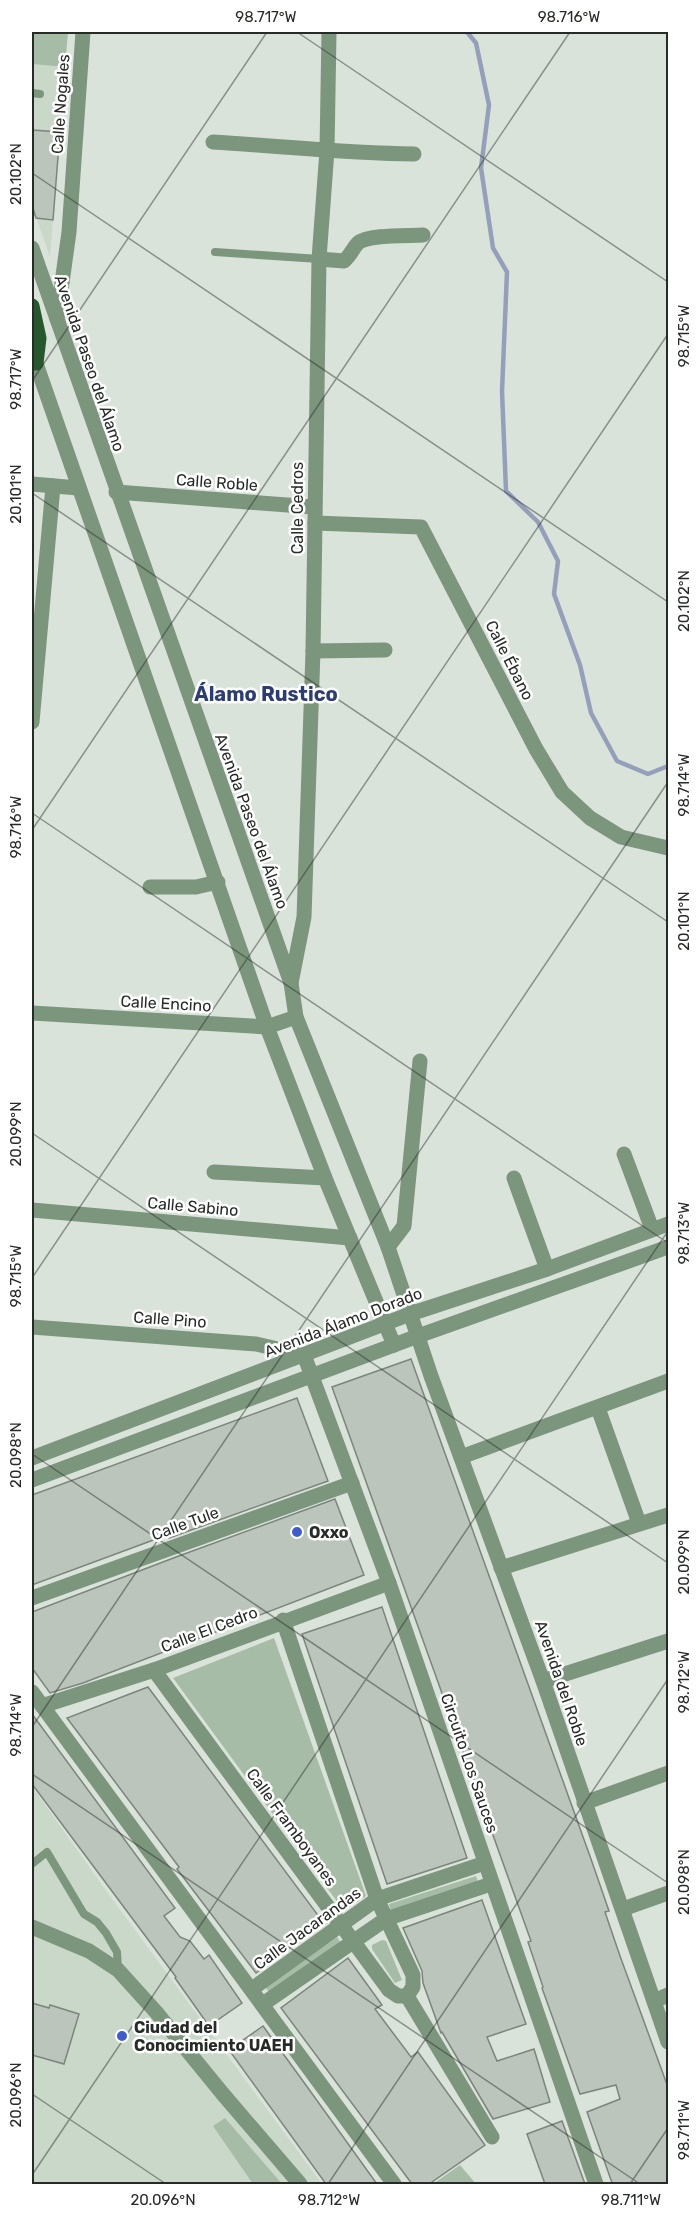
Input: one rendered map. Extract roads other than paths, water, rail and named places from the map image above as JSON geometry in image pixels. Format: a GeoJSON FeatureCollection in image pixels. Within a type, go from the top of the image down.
{"type":"FeatureCollection","features":[{"type":"Feature","properties":{"kind":"main road"},"geometry":{"type":"LineString","coordinates":[[34,312],[39,338],[34,357]]}},
{"type":"Feature","properties":{"kind":"street","name":"Calle Nogales"},"geometry":{"type":"LineString","coordinates":[[57,322],[69,232],[83,32]]}},
{"type":"Feature","properties":{"kind":"street","name":"Calle Cedros"},"geometry":{"type":"LineString","coordinates":[[291,983],[304,917],[313,651],[319,259],[327,150],[329,32]]}},
{"type":"Feature","properties":{"kind":"street"},"geometry":{"type":"LineString","coordinates":[[213,142],[350,153],[414,154]]}},
{"type":"Feature","properties":{"kind":"street"},"geometry":{"type":"LineString","coordinates":[[319,259],[344,261],[351,255],[358,243],[366,238],[423,235]]}},
{"type":"Feature","properties":{"kind":"street","name":"Avenida Paseo del Álamo"},"geometry":{"type":"LineString","coordinates":[[32,248],[116,492],[291,983],[296,1017],[388,1247],[418,1336]]}},
{"type":"Feature","properties":{"kind":"street"},"geometry":{"type":"LineString","coordinates":[[34,357],[267,1027],[325,1178],[394,1345]]}},
{"type":"Feature","properties":{"kind":"street"},"geometry":{"type":"LineString","coordinates":[[32,484],[78,488]]}},
{"type":"Feature","properties":{"kind":"street"},"geometry":{"type":"LineString","coordinates":[[32,722],[53,486]]}},
{"type":"Feature","properties":{"kind":"street","name":"Calle Roble"},"geometry":{"type":"LineString","coordinates":[[116,492],[315,515]]}},
{"type":"Feature","properties":{"kind":"street","name":"Calle Ébano"},"geometry":{"type":"LineString","coordinates":[[315,515],[421,527],[536,749],[562,792],[590,818],[621,837],[669,848]]}},
{"type":"Feature","properties":{"kind":"street"},"geometry":{"type":"LineString","coordinates":[[313,651],[386,650]]}},
{"type":"Feature","properties":{"kind":"street"},"geometry":{"type":"LineString","coordinates":[[150,887],[196,887],[218,882]]}},
{"type":"Feature","properties":{"kind":"street","name":"Calle Encino"},"geometry":{"type":"LineString","coordinates":[[32,1013],[267,1027],[296,1017]]}},
{"type":"Feature","properties":{"kind":"street"},"geometry":{"type":"LineString","coordinates":[[388,1247],[404,1226],[420,1061]]}},
{"type":"Feature","properties":{"kind":"street"},"geometry":{"type":"LineString","coordinates":[[624,1154],[652,1229]]}},
{"type":"Feature","properties":{"kind":"street"},"geometry":{"type":"LineString","coordinates":[[214,1172],[325,1178]]}},
{"type":"Feature","properties":{"kind":"street"},"geometry":{"type":"LineString","coordinates":[[514,1178],[547,1269]]}},
{"type":"Feature","properties":{"kind":"street","name":"Calle Sabino"},"geometry":{"type":"LineString","coordinates":[[32,1210],[350,1238]]}},
{"type":"Feature","properties":{"kind":"street","name":"Avenida Álamo Dorado"},"geometry":{"type":"LineString","coordinates":[[32,1458],[410,1314],[547,1269],[669,1224]]}},
{"type":"Feature","properties":{"kind":"street"},"geometry":{"type":"LineString","coordinates":[[32,1480],[418,1336],[669,1247]]}},
{"type":"Feature","properties":{"kind":"street","name":"Calle Pino"},"geometry":{"type":"LineString","coordinates":[[32,1327],[256,1344],[304,1355]]}},
{"type":"Feature","properties":{"kind":"street","name":"Avenida del Roble"},"geometry":{"type":"LineString","coordinates":[[418,1336],[543,1681],[584,1803],[623,1909],[661,1998],[669,2042]]}},
{"type":"Feature","properties":{"kind":"street","name":"Circuito Los Sauces"},"geometry":{"type":"LineString","coordinates":[[304,1355],[389,1583],[596,2184]]}},
{"type":"Feature","properties":{"kind":"street"},"geometry":{"type":"LineString","coordinates":[[461,1457],[669,1382]]}},
{"type":"Feature","properties":{"kind":"street"},"geometry":{"type":"LineString","coordinates":[[598,1408],[639,1523]]}},
{"type":"Feature","properties":{"kind":"street"},"geometry":{"type":"LineString","coordinates":[[115,1426],[124,1447]]}},
{"type":"Feature","properties":{"kind":"street","name":"Calle Tule"},"geometry":{"type":"LineString","coordinates":[[32,1598],[352,1483]]}},
{"type":"Feature","properties":{"kind":"street"},"geometry":{"type":"LineString","coordinates":[[501,1568],[669,1515]]}},
{"type":"Feature","properties":{"kind":"street","name":"Calle El Cedro"},"geometry":{"type":"LineString","coordinates":[[42,1706],[154,1670],[283,1620],[389,1583]]}},
{"type":"Feature","properties":{"kind":"street"},"geometry":{"type":"LineString","coordinates":[[283,1620],[377,1899],[413,1975],[413,1987],[407,1996]]}},
{"type":"Feature","properties":{"kind":"street"},"geometry":{"type":"LineString","coordinates":[[543,1681],[669,1641]]}},
{"type":"Feature","properties":{"kind":"street","name":"Calle Framboyanes"},"geometry":{"type":"LineString","coordinates":[[154,1670],[389,1990],[398,1996],[407,1996],[492,2137]]}},
{"type":"Feature","properties":{"kind":"street"},"geometry":{"type":"LineString","coordinates":[[32,1692],[394,2184]]}},
{"type":"Feature","properties":{"kind":"street"},"geometry":{"type":"LineString","coordinates":[[584,1803],[669,1773]]}},
{"type":"Feature","properties":{"kind":"street","name":"Calle Jacarandas"},"geometry":{"type":"LineString","coordinates":[[252,1989],[377,1899],[485,1863]]}},
{"type":"Feature","properties":{"kind":"street"},"geometry":{"type":"LineString","coordinates":[[263,2004],[386,1919],[491,1884]]}},
{"type":"Feature","properties":{"kind":"street"},"geometry":{"type":"LineString","coordinates":[[623,1909],[669,1893]]}},
{"type":"Feature","properties":{"kind":"street"},"geometry":{"type":"LineString","coordinates":[[32,1927],[89,1951],[118,1970],[300,2184]]}},
{"type":"Feature","properties":{"kind":"lane"},"geometry":{"type":"LineString","coordinates":[[215,252],[319,259]]}},
{"type":"Feature","properties":{"kind":"lane"},"geometry":{"type":"LineString","coordinates":[[32,1864],[46,1852],[84,1914],[97,1922],[106,1933],[117,1952],[118,1970]]}},
{"type":"Feature","properties":{"kind":"waterway"},"geometry":{"type":"LineString","coordinates":[[467,32],[476,43],[489,105],[481,168],[493,248],[507,272],[502,391],[506,491],[538,522],[558,561],[554,594],[580,665],[591,713],[617,761],[648,774],[668,766]]}},
{"type":"Feature","properties":{"kind":"place","name":"Oxxo"},"geometry":{"type":"Point","coordinates":[297,1532]}},
{"type":"Feature","properties":{"kind":"place","name":"Ciudad del Conocimiento UAEH"},"geometry":{"type":"Point","coordinates":[122,2036]}},
{"type":"Feature","properties":{"kind":"district","name":"Álamo Rustico"},"geometry":{"type":"Point","coordinates":[266,694]}}]}
